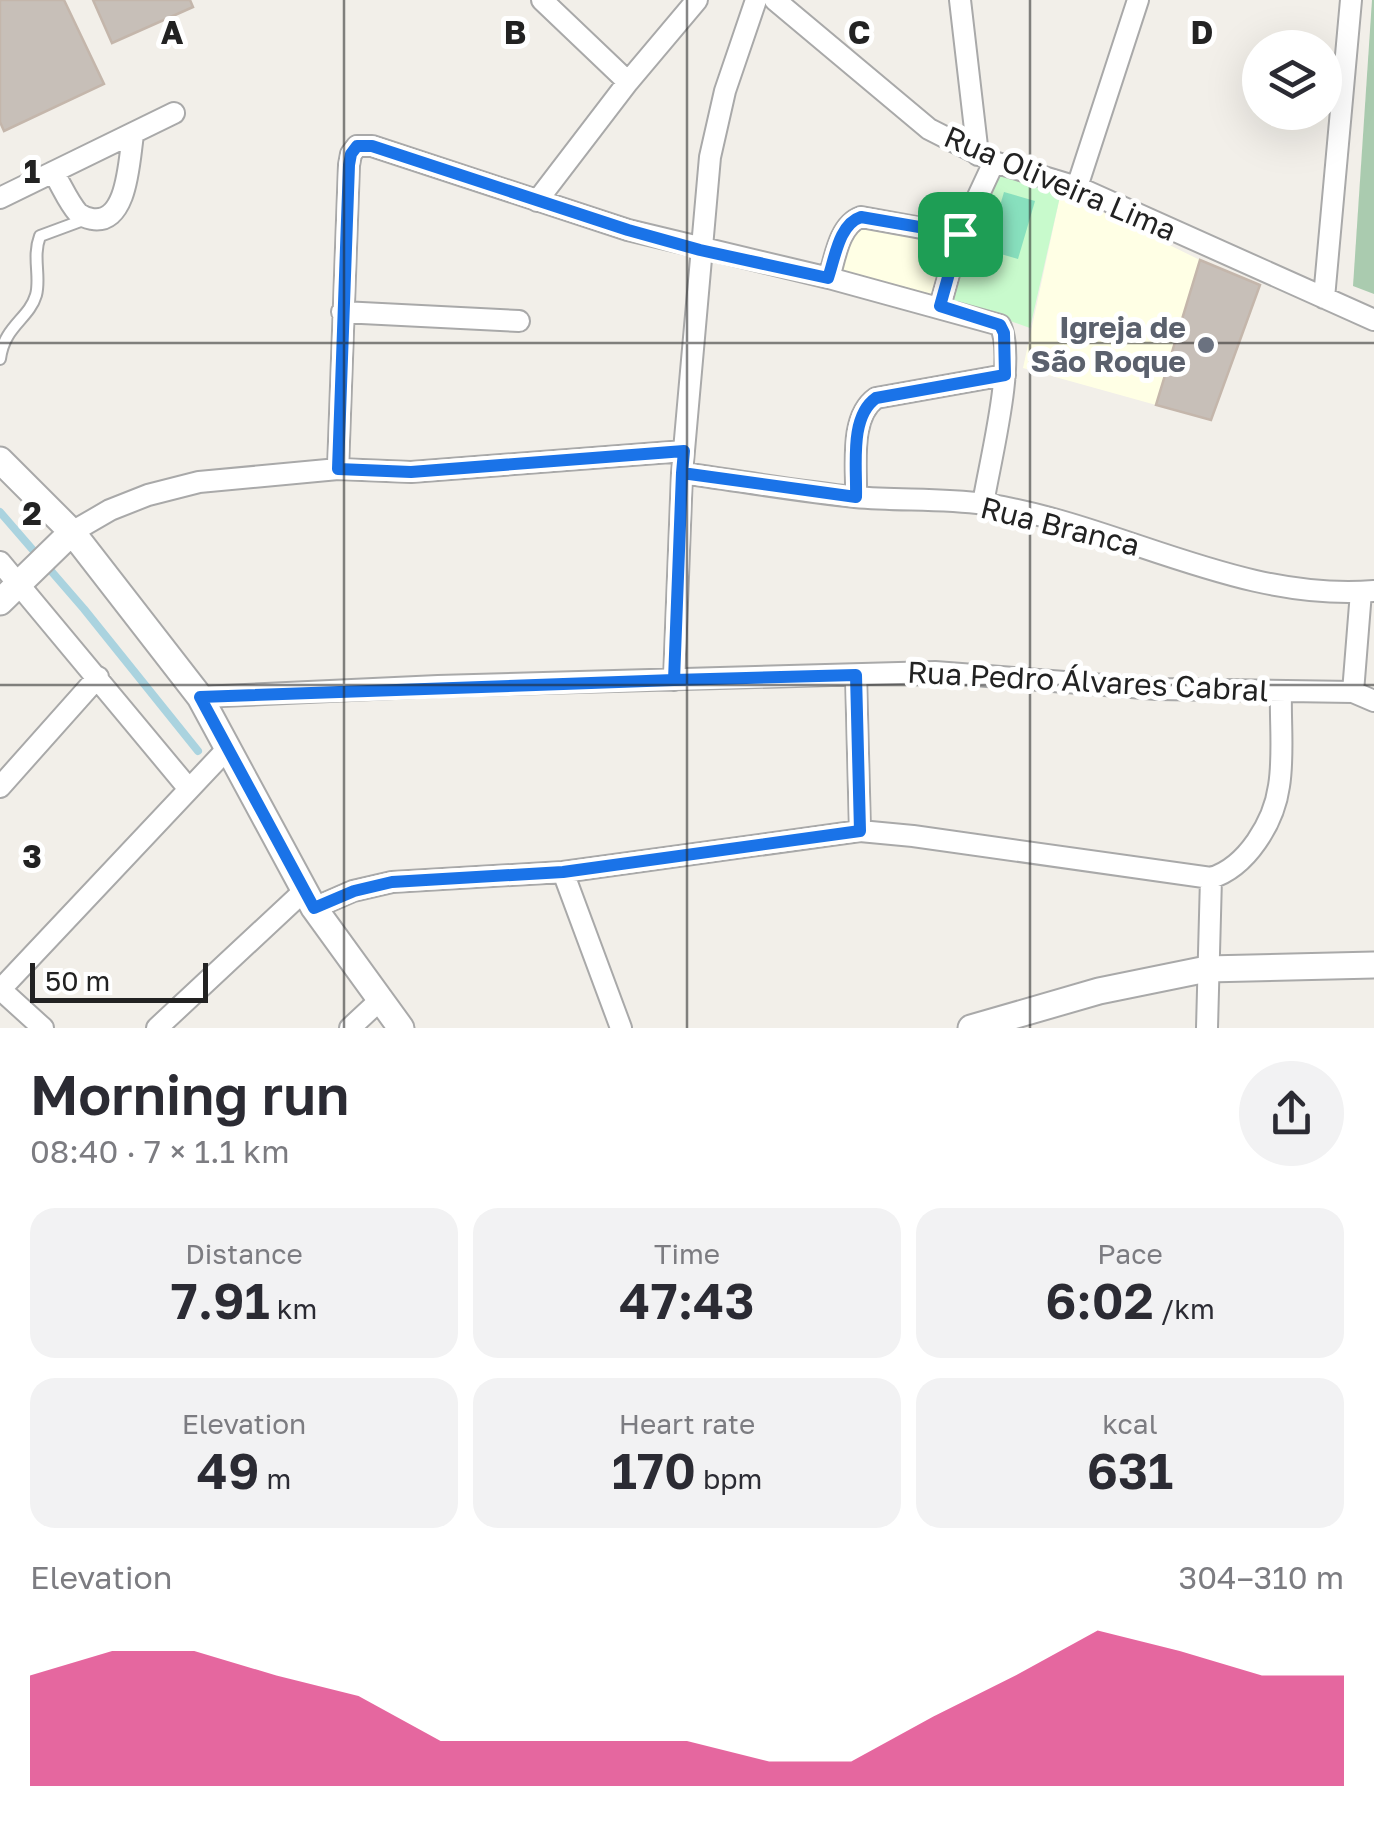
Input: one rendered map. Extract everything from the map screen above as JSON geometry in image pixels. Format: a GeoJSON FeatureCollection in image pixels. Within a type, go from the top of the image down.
{"type":"FeatureCollection","features":[{"type":"Feature","properties":{"kind":"street"},"geometry":{"type":"LineString","coordinates":[[542,0],[628,82]]}},
{"type":"Feature","properties":{"kind":"street"},"geometry":{"type":"LineString","coordinates":[[538,201],[628,82],[697,0]]}},
{"type":"Feature","properties":{"kind":"street"},"geometry":{"type":"LineString","coordinates":[[674,680],[682,473],[710,157],[725,91],[756,0]]}},
{"type":"Feature","properties":{"kind":"street","name":"Rua Oliveira Lima"},"geometry":{"type":"LineString","coordinates":[[775,0],[929,129],[986,158],[1078,187],[1374,320]]}},
{"type":"Feature","properties":{"kind":"street"},"geometry":{"type":"LineString","coordinates":[[940,306],[986,158],[960,0]]}},
{"type":"Feature","properties":{"kind":"street"},"geometry":{"type":"LineString","coordinates":[[1078,187],[1138,0]]}},
{"type":"Feature","properties":{"kind":"street"},"geometry":{"type":"LineString","coordinates":[[1324,298],[1351,0]]}},
{"type":"Feature","properties":{"kind":"street"},"geometry":{"type":"LineString","coordinates":[[0,198],[174,113]]}},
{"type":"Feature","properties":{"kind":"street"},"geometry":{"type":"LineString","coordinates":[[53,172],[78,213],[102,220],[122,202],[133,135]]}},
{"type":"Feature","properties":{"kind":"street"},"geometry":{"type":"LineString","coordinates":[[338,469],[349,165],[357,146],[372,146],[700,250],[828,278],[1000,325],[1004,333],[1005,375],[983,504]]}},
{"type":"Feature","properties":{"kind":"street"},"geometry":{"type":"LineString","coordinates":[[828,278],[852,220],[861,217],[960,234]]}},
{"type":"Feature","properties":{"kind":"street"},"geometry":{"type":"LineString","coordinates":[[342,312],[520,320]]}},
{"type":"Feature","properties":{"kind":"street"},"geometry":{"type":"LineString","coordinates":[[856,497],[859,424],[866,405],[876,398],[1005,375]]}},
{"type":"Feature","properties":{"kind":"street"},"geometry":{"type":"LineString","coordinates":[[0,602],[65,538],[110,510],[182,486],[338,469],[411,472],[684,451]]}},
{"type":"Feature","properties":{"kind":"street"},"geometry":{"type":"LineString","coordinates":[[0,460],[200,697],[310,899],[401,1028]]}},
{"type":"Feature","properties":{"kind":"street","name":"Rua Branca"},"geometry":{"type":"LineString","coordinates":[[682,473],[856,497],[983,504],[1058,520],[1244,580],[1368,592]]}},
{"type":"Feature","properties":{"kind":"street"},"geometry":{"type":"LineString","coordinates":[[0,562],[24,576],[98,677],[190,790]]}},
{"type":"Feature","properties":{"kind":"street"},"geometry":{"type":"LineString","coordinates":[[1353,692],[1368,592]]}},
{"type":"Feature","properties":{"kind":"street","name":"Rua Pedro Álvares Cabral"},"geometry":{"type":"LineString","coordinates":[[200,697],[936,672],[1099,686],[1353,692],[1374,701]]}},
{"type":"Feature","properties":{"kind":"street"},"geometry":{"type":"LineString","coordinates":[[856,675],[860,831]]}},
{"type":"Feature","properties":{"kind":"street"},"geometry":{"type":"LineString","coordinates":[[0,788],[98,677]]}},
{"type":"Feature","properties":{"kind":"street"},"geometry":{"type":"LineString","coordinates":[[158,1028],[310,899],[392,882],[563,872],[860,831],[1211,878],[1224,874],[1253,847],[1271,811],[1279,787],[1281,691]]}},
{"type":"Feature","properties":{"kind":"street"},"geometry":{"type":"LineString","coordinates":[[43,1028],[0,990],[229,747]]}},
{"type":"Feature","properties":{"kind":"street"},"geometry":{"type":"LineString","coordinates":[[563,872],[621,1028]]}},
{"type":"Feature","properties":{"kind":"street"},"geometry":{"type":"LineString","coordinates":[[1207,1028],[1211,878]]}},
{"type":"Feature","properties":{"kind":"street"},"geometry":{"type":"LineString","coordinates":[[972,1028],[1100,991],[1207,969],[1374,966]]}},
{"type":"Feature","properties":{"kind":"street"},"geometry":{"type":"LineString","coordinates":[[350,1028],[379,1001]]}},
{"type":"Feature","properties":{"kind":"lane"},"geometry":{"type":"LineString","coordinates":[[0,359],[2,341],[36,296],[40,236],[87,218]]}},
{"type":"Feature","properties":{"kind":"shaded area"},"geometry":{"type":"Polygon","coordinates":[[[1374,0],[1374,294],[1353,286],[1374,0]]]}},
{"type":"Feature","properties":{"kind":"shaded area"},"geometry":{"type":"Polygon","coordinates":[[[1061,192],[1200,260],[1156,405],[1023,368],[1061,192]]]}},
{"type":"Feature","properties":{"kind":"shaded area"},"geometry":{"type":"Polygon","coordinates":[[[861,226],[950,242],[934,297],[841,272],[851,239],[861,226]]]}},
{"type":"Feature","properties":{"kind":"green space"},"geometry":{"type":"Polygon","coordinates":[[[998,174],[1061,192],[1030,328],[950,300],[969,238],[998,174]]]}},
{"type":"Feature","properties":{"kind":"green space"},"geometry":{"type":"Polygon","coordinates":[[[1004,192],[1035,201],[1018,259],[987,250],[1004,192]]]}},
{"type":"Feature","properties":{"kind":"building"},"geometry":{"type":"Polygon","coordinates":[[[0,0],[64,0],[104,84],[4,131],[0,122],[0,0]]]}},
{"type":"Feature","properties":{"kind":"building"},"geometry":{"type":"Polygon","coordinates":[[[93,0],[190,0],[193,7],[112,43],[93,0]]]}},
{"type":"Feature","properties":{"kind":"building","name":"Igreja de São Roque"},"geometry":{"type":"Polygon","coordinates":[[[1200,260],[1260,285],[1211,420],[1156,405],[1200,260]]]}},
{"type":"Feature","properties":{"kind":"waterway"},"geometry":{"type":"LineString","coordinates":[[0,512],[198,751]]}},
{"type":"Feature","properties":{"kind":"place","name":"Igreja de São Roque"},"geometry":{"type":"Point","coordinates":[1206,345]}},
{"type":"Feature","properties":{"kind":"route"},"geometry":{"type":"LineString","coordinates":[[960,234],[861,217],[852,220],[845,230],[828,278],[628,230],[372,146],[357,146],[349,165],[338,469],[411,472],[684,451],[682,473],[674,680],[200,697],[314,908],[354,891],[392,882],[563,872],[860,831],[856,675],[674,680],[678,576],[682,473],[856,497],[859,424],[866,405],[876,398],[1005,375],[1004,333],[1000,325],[940,306],[960,234]]}}]}
